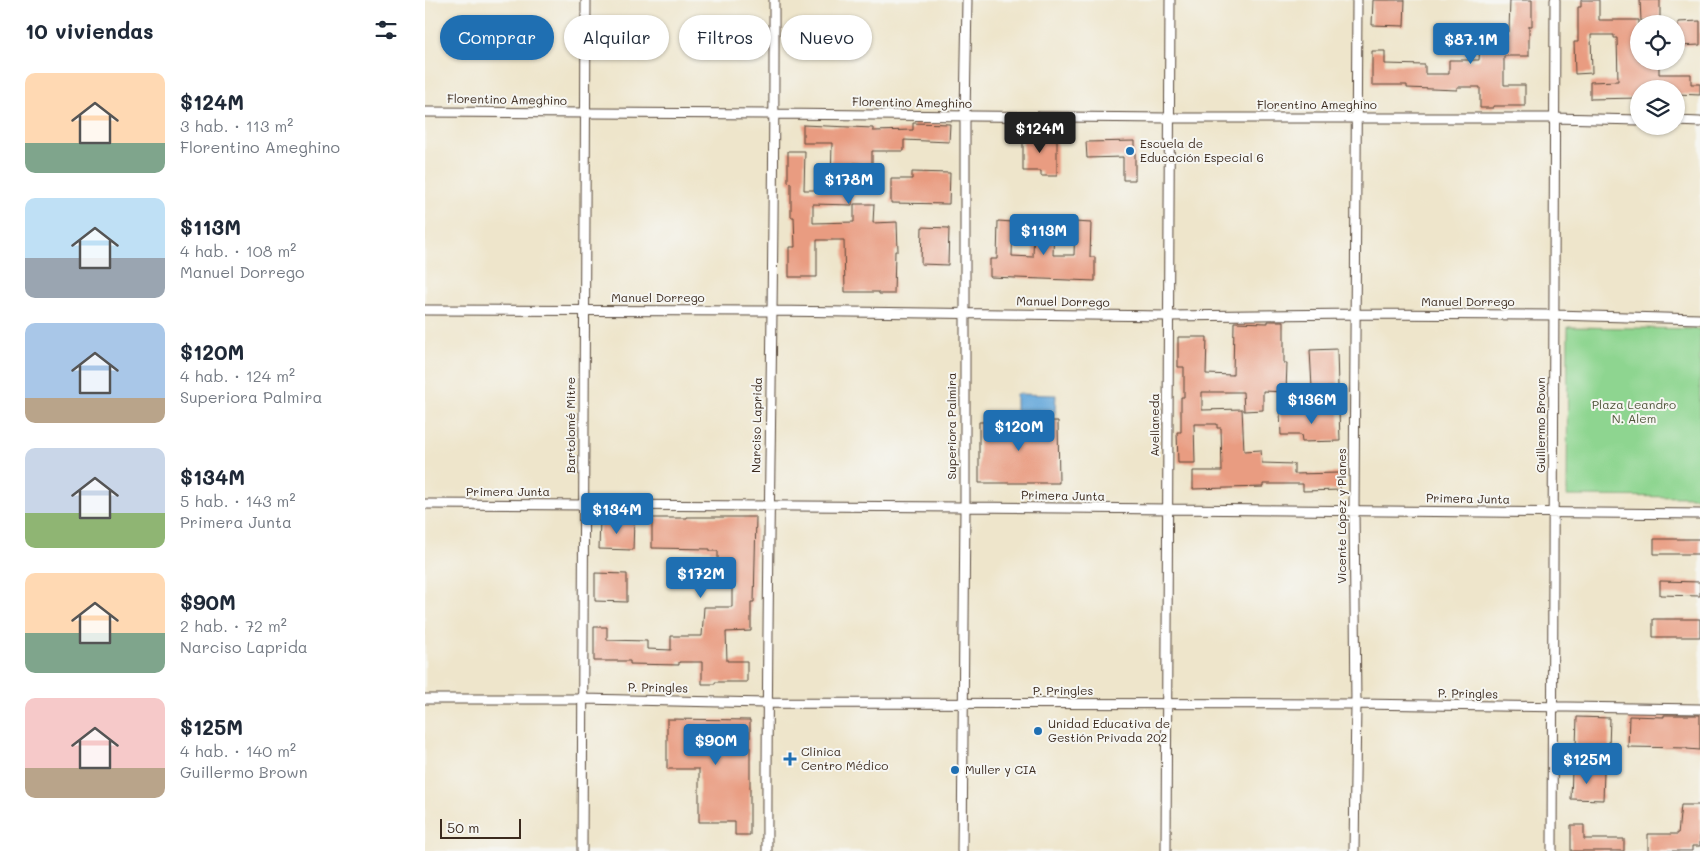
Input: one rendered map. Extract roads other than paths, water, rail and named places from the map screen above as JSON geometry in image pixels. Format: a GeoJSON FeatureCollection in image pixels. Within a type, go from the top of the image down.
{"type":"FeatureCollection","features":[{"type":"Feature","properties":{"kind":"street","name":"Bartolomé Mitre"},"geometry":{"type":"LineString","coordinates":[[582,851],[586,0]]}},
{"type":"Feature","properties":{"kind":"street","name":"Narciso Laprida"},"geometry":{"type":"LineString","coordinates":[[767,851],[766,703],[775,114],[774,0]]}},
{"type":"Feature","properties":{"kind":"street","name":"Superiora Palmira"},"geometry":{"type":"LineString","coordinates":[[962,851],[967,0]]}},
{"type":"Feature","properties":{"kind":"street","name":"Avellaneda"},"geometry":{"type":"LineString","coordinates":[[1166,851],[1170,0]]}},
{"type":"Feature","properties":{"kind":"street","name":"Vicente López y Planes"},"geometry":{"type":"LineString","coordinates":[[1354,851],[1357,0]]}},
{"type":"Feature","properties":{"kind":"street","name":"Guillermo Brown"},"geometry":{"type":"LineString","coordinates":[[1552,851],[1555,0]]}},
{"type":"Feature","properties":{"kind":"street","name":"Florentino Ameghino"},"geometry":{"type":"LineString","coordinates":[[425,112],[1630,120]]}},
{"type":"Feature","properties":{"kind":"street"},"geometry":{"type":"LineString","coordinates":[[1685,121],[1700,122]]}},
{"type":"Feature","properties":{"kind":"street","name":"Manuel Dorrego"},"geometry":{"type":"LineString","coordinates":[[425,310],[772,311],[1168,316],[1356,314],[1553,315],[1700,319]]}},
{"type":"Feature","properties":{"kind":"street","name":"Primera Junta"},"geometry":{"type":"LineString","coordinates":[[425,504],[1700,514]]}},
{"type":"Feature","properties":{"kind":"street","name":"P. Pringles"},"geometry":{"type":"LineString","coordinates":[[425,699],[766,703],[1356,704],[1700,708]]}},
{"type":"Feature","properties":{"kind":"water"},"geometry":{"type":"Polygon","coordinates":[[[1016,394],[1056,395],[1055,413],[1016,413],[1016,394]]]}},
{"type":"Feature","properties":{"kind":"place","name":"Escuela de Educación Especial 6"},"geometry":{"type":"Point","coordinates":[1130,151]}},
{"type":"Feature","properties":{"kind":"place","name":"Unidad Educativa de Gestión Privada 202"},"geometry":{"type":"Point","coordinates":[1038,731]}},
{"type":"Feature","properties":{"kind":"place","name":"Clinica Centro Médico"},"geometry":{"type":"Point","coordinates":[790,759]}},
{"type":"Feature","properties":{"kind":"place","name":"Muller y CIA"},"geometry":{"type":"Point","coordinates":[955,770]}},
{"type":"Feature","properties":{"kind":"park label","name":"Plaza Leandro N. Alem"},"geometry":{"type":"Point","coordinates":[1634,412]}}]}
